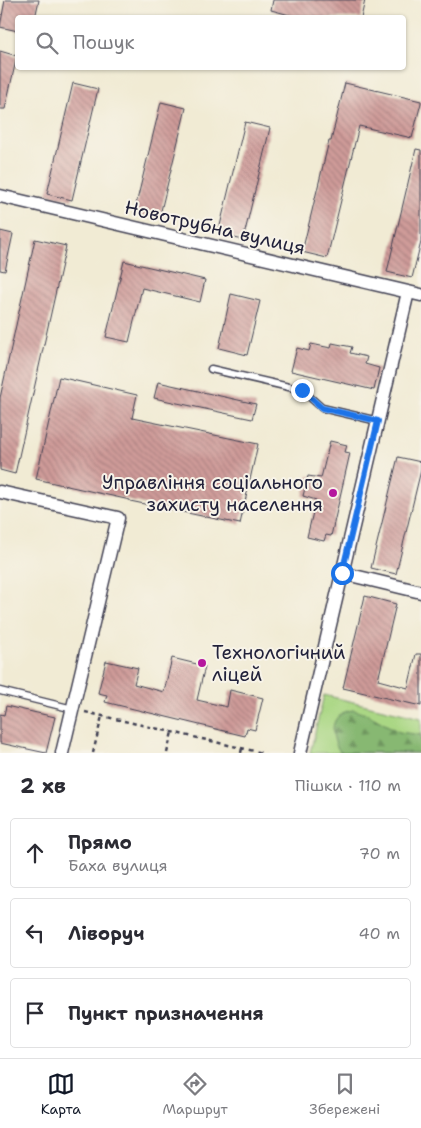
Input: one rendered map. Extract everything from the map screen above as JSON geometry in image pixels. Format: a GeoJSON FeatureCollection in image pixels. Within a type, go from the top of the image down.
{"type":"FeatureCollection","features":[{"type":"Feature","properties":{"kind":"street","name":"Новотрубна вулиця"},"geometry":{"type":"LineString","coordinates":[[0,196],[421,295]]}},
{"type":"Feature","properties":{"kind":"street"},"geometry":{"type":"LineString","coordinates":[[300,753],[408,292]]}},
{"type":"Feature","properties":{"kind":"street"},"geometry":{"type":"LineString","coordinates":[[0,492],[118,518],[62,753]]}},
{"type":"Feature","properties":{"kind":"street"},"geometry":{"type":"LineString","coordinates":[[342,573],[421,592]]}},
{"type":"Feature","properties":{"kind":"lane"},"geometry":{"type":"LineString","coordinates":[[211,368],[302,390],[322,408],[378,421]]}},
{"type":"Feature","properties":{"kind":"lane"},"geometry":{"type":"LineString","coordinates":[[0,691],[73,709]]}},
{"type":"Feature","properties":{"kind":"path"},"geometry":{"type":"LineString","coordinates":[[73,709],[264,753]]}},
{"type":"Feature","properties":{"kind":"path"},"geometry":{"type":"LineString","coordinates":[[93,753],[102,716]]}},
{"type":"Feature","properties":{"kind":"path"},"geometry":{"type":"LineString","coordinates":[[167,753],[172,732]]}},
{"type":"Feature","properties":{"kind":"path"},"geometry":{"type":"LineString","coordinates":[[241,753],[242,748]]}},
{"type":"Feature","properties":{"kind":"green space"},"geometry":{"type":"Polygon","coordinates":[[[324,695],[421,718],[421,753],[310,753],[324,695]]]}},
{"type":"Feature","properties":{"kind":"green space"},"geometry":{"type":"Polygon","coordinates":[[[354,710],[367,714],[399,732],[421,735],[421,753],[340,752],[334,739],[333,725],[340,715],[354,710]]]}},
{"type":"Feature","properties":{"kind":"building"},"geometry":{"type":"Polygon","coordinates":[[[5,0],[39,0],[36,15],[15,15],[15,30],[0,27],[5,0]]]}},
{"type":"Feature","properties":{"kind":"building"},"geometry":{"type":"Polygon","coordinates":[[[273,0],[365,0],[362,15],[290,15],[271,10],[273,0]]]}},
{"type":"Feature","properties":{"kind":"building"},"geometry":{"type":"Polygon","coordinates":[[[0,51],[15,55],[15,65],[5,109],[0,109],[0,51]]]}},
{"type":"Feature","properties":{"kind":"building"},"geometry":{"type":"Polygon","coordinates":[[[73,83],[98,89],[72,200],[47,194],[73,83]]]}},
{"type":"Feature","properties":{"kind":"building"},"geometry":{"type":"Polygon","coordinates":[[[345,83],[421,101],[421,103],[412,138],[359,126],[327,258],[302,252],[345,83]]]}},
{"type":"Feature","properties":{"kind":"building"},"geometry":{"type":"Polygon","coordinates":[[[161,102],[186,108],[159,219],[134,213],[161,102]]]}},
{"type":"Feature","properties":{"kind":"building"},"geometry":{"type":"Polygon","coordinates":[[[245,122],[270,128],[243,240],[218,234],[245,122]]]}},
{"type":"Feature","properties":{"kind":"building"},"geometry":{"type":"Polygon","coordinates":[[[416,149],[421,150],[421,242],[412,278],[387,272],[416,149]]]}},
{"type":"Feature","properties":{"kind":"building"},"geometry":{"type":"Polygon","coordinates":[[[0,231],[13,234],[5,271],[0,270],[0,231]]]}},
{"type":"Feature","properties":{"kind":"building"},"geometry":{"type":"Polygon","coordinates":[[[35,239],[66,246],[15,474],[0,470],[0,398],[35,239]]]}},
{"type":"Feature","properties":{"kind":"building"},"geometry":{"type":"Polygon","coordinates":[[[124,261],[205,280],[200,302],[142,288],[129,342],[106,337],[124,261]]]}},
{"type":"Feature","properties":{"kind":"building"},"geometry":{"type":"Polygon","coordinates":[[[231,294],[260,301],[247,355],[219,348],[231,294]]]}},
{"type":"Feature","properties":{"kind":"building"},"geometry":{"type":"Polygon","coordinates":[[[332,343],[352,347],[350,353],[367,357],[365,364],[379,368],[374,390],[291,371],[297,348],[309,351],[311,344],[331,348],[332,343]]]}},
{"type":"Feature","properties":{"kind":"building"},"geometry":{"type":"Polygon","coordinates":[[[59,377],[137,395],[132,418],[258,444],[240,524],[36,479],[59,377]]]}},
{"type":"Feature","properties":{"kind":"building"},"geometry":{"type":"Polygon","coordinates":[[[158,382],[256,404],[252,419],[154,398],[158,382]]]}},
{"type":"Feature","properties":{"kind":"building"},"geometry":{"type":"Polygon","coordinates":[[[330,441],[347,445],[345,452],[350,453],[331,536],[326,535],[324,541],[307,537],[316,500],[303,496],[308,476],[321,478],[330,441]]]}},
{"type":"Feature","properties":{"kind":"building"},"geometry":{"type":"Polygon","coordinates":[[[398,457],[421,462],[421,470],[396,574],[371,568],[398,457]]]}},
{"type":"Feature","properties":{"kind":"building"},"geometry":{"type":"Polygon","coordinates":[[[365,596],[396,604],[378,680],[408,688],[416,654],[421,654],[421,706],[343,688],[365,596]]]}},
{"type":"Feature","properties":{"kind":"building"},"geometry":{"type":"Polygon","coordinates":[[[172,658],[205,666],[197,700],[227,707],[230,690],[263,698],[255,730],[247,728],[245,736],[105,702],[107,695],[98,693],[106,661],[138,668],[134,684],[164,692],[172,658]]]}},
{"type":"Feature","properties":{"kind":"building"},"geometry":{"type":"Polygon","coordinates":[[[6,706],[55,717],[46,753],[0,743],[0,714],[4,715],[6,706]]]}},
{"type":"Feature","properties":{"kind":"place","name":"Управління соціального захисту населення"},"geometry":{"type":"Point","coordinates":[333,493]}},
{"type":"Feature","properties":{"kind":"place","name":"Технологічний ліцей"},"geometry":{"type":"Point","coordinates":[202,663]}},
{"type":"Feature","properties":{"kind":"route"},"geometry":{"type":"LineString","coordinates":[[302,390],[322,408],[378,421],[342,573]]}}]}
